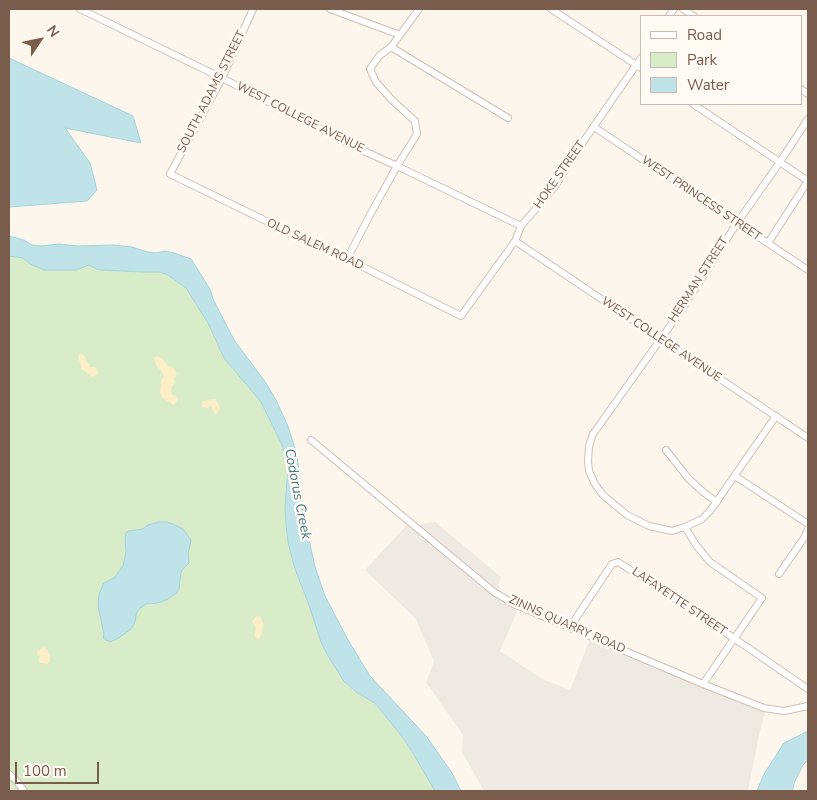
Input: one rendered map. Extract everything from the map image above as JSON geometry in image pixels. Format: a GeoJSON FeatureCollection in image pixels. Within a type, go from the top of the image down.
{"type":"FeatureCollection","features":[{"type":"Feature","properties":{"kind":"street","name":"WEST COLLEGE AVENUE"},"geometry":{"type":"LineString","coordinates":[[80,9],[222,78],[355,148],[397,166],[521,226]]}},
{"type":"Feature","properties":{"kind":"street","name":"SOUTH ADAMS STREET"},"geometry":{"type":"LineString","coordinates":[[170,174],[222,78],[253,9]]}},
{"type":"Feature","properties":{"kind":"street"},"geometry":{"type":"LineString","coordinates":[[330,9],[400,35]]}},
{"type":"Feature","properties":{"kind":"street"},"geometry":{"type":"LineString","coordinates":[[347,259],[397,166],[417,134],[415,121],[376,82],[370,70],[379,56],[400,35],[418,9]]}},
{"type":"Feature","properties":{"kind":"street"},"geometry":{"type":"LineString","coordinates":[[551,9],[638,66]]}},
{"type":"Feature","properties":{"kind":"street"},"geometry":{"type":"LineString","coordinates":[[390,47],[508,118]]}},
{"type":"Feature","properties":{"kind":"street","name":"HOKE STREET"},"geometry":{"type":"LineString","coordinates":[[461,316],[515,240],[521,226],[556,185],[574,155],[638,66]]}},
{"type":"Feature","properties":{"kind":"street"},"geometry":{"type":"LineString","coordinates":[[695,105],[808,181],[768,244]]}},
{"type":"Feature","properties":{"kind":"street","name":"HERMAN STREET"},"geometry":{"type":"LineString","coordinates":[[685,527],[672,531],[640,523],[603,495],[589,471],[589,446],[593,434],[680,312],[737,223],[808,119]]}},
{"type":"Feature","properties":{"kind":"street","name":"WEST PRINCESS STREET"},"geometry":{"type":"LineString","coordinates":[[594,127],[808,270]]}},
{"type":"Feature","properties":{"kind":"street","name":"OLD SALEM ROAD"},"geometry":{"type":"LineString","coordinates":[[170,174],[461,316]]}},
{"type":"Feature","properties":{"kind":"street","name":"WEST COLLEGE AVENUE"},"geometry":{"type":"LineString","coordinates":[[515,240],[808,438]]}},
{"type":"Feature","properties":{"kind":"street"},"geometry":{"type":"LineString","coordinates":[[703,684],[762,598],[710,562],[685,527],[702,519],[717,502],[776,416]]}},
{"type":"Feature","properties":{"kind":"street","name":"ZINNS QUARRY ROAD"},"geometry":{"type":"LineString","coordinates":[[311,440],[494,592],[514,604],[764,708],[784,711],[808,706]]}},
{"type":"Feature","properties":{"kind":"street"},"geometry":{"type":"LineString","coordinates":[[666,450],[688,478],[717,502]]}},
{"type":"Feature","properties":{"kind":"street"},"geometry":{"type":"LineString","coordinates":[[735,476],[808,524]]}},
{"type":"Feature","properties":{"kind":"street"},"geometry":{"type":"LineString","coordinates":[[779,574],[804,538],[808,529]]}},
{"type":"Feature","properties":{"kind":"street","name":"LAFAYETTE STREET"},"geometry":{"type":"LineString","coordinates":[[570,627],[612,564],[620,563],[672,596],[808,689]]}},
{"type":"Feature","properties":{"kind":"street"},"geometry":{"type":"LineString","coordinates":[[9,774],[24,791]]}},
{"type":"Feature","properties":{"kind":"shaded area"},"geometry":{"type":"Polygon","coordinates":[[[435,522],[501,577],[496,597],[518,609],[500,651],[542,679],[570,690],[590,639],[765,711],[748,791],[484,791],[462,752],[463,735],[426,682],[434,662],[416,619],[365,570],[406,526],[435,522]]]}},
{"type":"Feature","properties":{"kind":"green space"},"geometry":{"type":"Polygon","coordinates":[[[9,256],[23,258],[30,264],[76,270],[89,265],[101,270],[160,272],[168,275],[186,288],[208,323],[224,358],[261,402],[282,445],[288,468],[285,507],[288,542],[295,569],[323,646],[343,680],[356,692],[375,703],[404,739],[435,791],[9,791],[9,256]]]}},
{"type":"Feature","properties":{"kind":"sand"},"geometry":{"type":"Polygon","coordinates":[[[79,354],[85,356],[86,362],[90,367],[97,369],[99,373],[97,375],[91,377],[82,370],[78,357],[79,354]]]}},
{"type":"Feature","properties":{"kind":"sand"},"geometry":{"type":"Polygon","coordinates":[[[156,356],[162,358],[167,365],[176,371],[175,383],[172,386],[171,393],[178,398],[173,405],[163,398],[160,393],[161,381],[164,376],[156,365],[154,359],[156,356]]]}},
{"type":"Feature","properties":{"kind":"sand"},"geometry":{"type":"Polygon","coordinates":[[[215,399],[220,408],[217,414],[214,413],[211,406],[207,408],[202,407],[203,401],[215,399]]]}},
{"type":"Feature","properties":{"kind":"sand"},"geometry":{"type":"Polygon","coordinates":[[[256,616],[261,617],[263,624],[262,634],[259,639],[254,635],[256,628],[252,622],[256,616]]]}},
{"type":"Feature","properties":{"kind":"sand"},"geometry":{"type":"Polygon","coordinates":[[[45,647],[50,655],[50,662],[48,664],[40,663],[40,657],[37,655],[37,651],[45,647]]]}},
{"type":"Feature","properties":{"kind":"water"},"geometry":{"type":"Polygon","coordinates":[[[9,58],[133,116],[141,143],[65,128],[90,163],[97,190],[87,201],[9,207],[9,58]]]}},
{"type":"Feature","properties":{"kind":"water","name":"Codorus Creek"},"geometry":{"type":"Polygon","coordinates":[[[9,236],[24,240],[32,245],[114,245],[156,253],[165,251],[191,259],[210,289],[213,299],[234,340],[266,383],[287,424],[297,454],[303,512],[315,567],[325,596],[348,640],[370,676],[426,736],[452,773],[461,791],[435,791],[404,739],[375,703],[356,692],[343,680],[327,654],[295,569],[288,542],[285,507],[288,468],[282,445],[261,402],[224,358],[208,323],[186,288],[168,275],[160,272],[101,270],[89,265],[76,270],[44,270],[30,264],[23,258],[9,256],[9,236]]]}},
{"type":"Feature","properties":{"kind":"water"},"geometry":{"type":"Polygon","coordinates":[[[167,522],[183,529],[191,540],[188,554],[189,563],[182,570],[179,589],[177,593],[168,599],[158,603],[146,604],[138,610],[131,629],[110,642],[103,638],[104,634],[98,606],[99,594],[104,583],[114,578],[123,566],[126,552],[126,533],[143,529],[148,525],[167,522]]]}},
{"type":"Feature","properties":{"kind":"water"},"geometry":{"type":"Polygon","coordinates":[[[808,731],[808,760],[803,765],[792,791],[757,791],[764,774],[784,743],[808,731]]]}}]}
